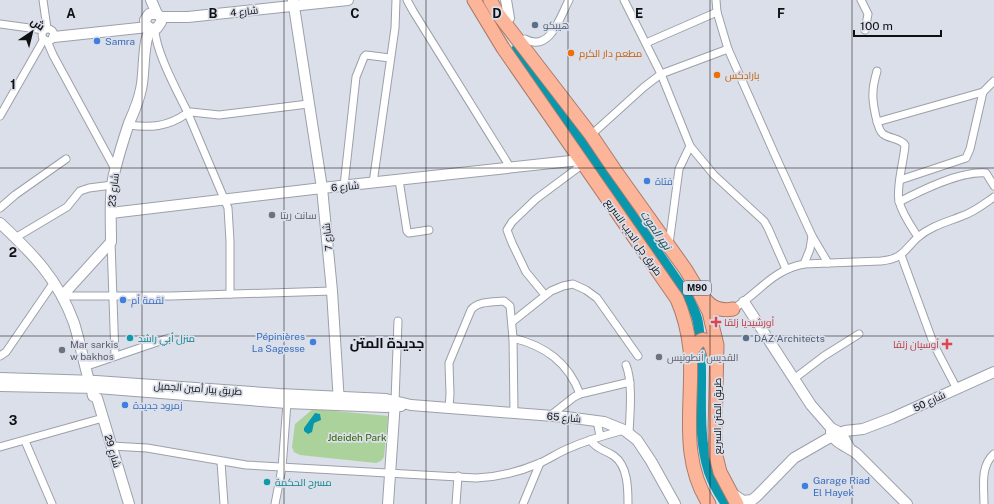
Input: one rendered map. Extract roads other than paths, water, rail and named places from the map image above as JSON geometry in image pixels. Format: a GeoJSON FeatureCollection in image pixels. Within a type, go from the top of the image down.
{"type":"FeatureCollection","features":[{"type":"Feature","properties":{"kind":"highway"},"geometry":{"type":"LineString","coordinates":[[466,0],[490,38],[503,48]]}},
{"type":"Feature","properties":{"kind":"highway","name":"طريق جل الديب السريع"},"geometry":{"type":"LineString","coordinates":[[474,0],[503,48],[677,299],[693,349],[689,424],[691,460],[700,487],[709,504]]}},
{"type":"Feature","properties":{"kind":"highway","name":"M90"},"geometry":{"type":"LineString","coordinates":[[490,0],[498,14],[591,135],[700,293],[709,312],[714,344]]}},
{"type":"Feature","properties":{"kind":"highway"},"geometry":{"type":"LineString","coordinates":[[497,0],[558,86],[568,104]]}},
{"type":"Feature","properties":{"kind":"highway"},"geometry":{"type":"LineString","coordinates":[[700,293],[708,303],[715,308],[723,310],[739,305]]}},
{"type":"Feature","properties":{"kind":"highway"},"geometry":{"type":"LineString","coordinates":[[693,349],[700,340],[705,340],[714,344],[716,324],[719,317],[739,305]]}},
{"type":"Feature","properties":{"kind":"highway","name":"طريق المتن السريع"},"geometry":{"type":"LineString","coordinates":[[714,344],[717,364],[716,456],[720,472],[737,504]]}},
{"type":"Feature","properties":{"kind":"street"},"geometry":{"type":"LineString","coordinates":[[44,0],[48,35],[64,74],[115,169]]}},
{"type":"Feature","properties":{"kind":"street","name":"شارع 23"},"geometry":{"type":"LineString","coordinates":[[115,356],[111,242],[112,185],[115,169],[141,88],[146,47],[149,32],[153,23],[150,0]]}},
{"type":"Feature","properties":{"kind":"street","name":"شارع 4"},"geometry":{"type":"LineString","coordinates":[[48,35],[153,23],[293,3],[348,0]]}},
{"type":"Feature","properties":{"kind":"street"},"geometry":{"type":"LineString","coordinates":[[373,183],[396,12],[396,0]]}},
{"type":"Feature","properties":{"kind":"street"},"geometry":{"type":"LineString","coordinates":[[408,0],[413,12],[510,167]]}},
{"type":"Feature","properties":{"kind":"street"},"geometry":{"type":"LineString","coordinates":[[506,0],[509,18]]}},
{"type":"Feature","properties":{"kind":"street"},"geometry":{"type":"LineString","coordinates":[[525,39],[538,42],[546,39],[552,32],[569,0]]}},
{"type":"Feature","properties":{"kind":"street"},"geometry":{"type":"LineString","coordinates":[[624,0],[661,74],[690,146],[714,175],[764,221],[786,269]]}},
{"type":"Feature","properties":{"kind":"street"},"geometry":{"type":"LineString","coordinates":[[716,0],[717,12],[728,49],[812,236],[828,263]]}},
{"type":"Feature","properties":{"kind":"street"},"geometry":{"type":"LineString","coordinates":[[861,0],[868,14],[865,30]]}},
{"type":"Feature","properties":{"kind":"street","name":"شارع 7"},"geometry":{"type":"LineString","coordinates":[[293,3],[322,188],[332,291],[339,401]]}},
{"type":"Feature","properties":{"kind":"street"},"geometry":{"type":"LineString","coordinates":[[646,43],[717,12]]}},
{"type":"Feature","properties":{"kind":"street"},"geometry":{"type":"LineString","coordinates":[[153,23],[155,38],[161,54],[188,113],[228,208],[230,294]]}},
{"type":"Feature","properties":{"kind":"street"},"geometry":{"type":"LineString","coordinates":[[0,24],[48,35]]}},
{"type":"Feature","properties":{"kind":"street"},"geometry":{"type":"LineString","coordinates":[[1,112],[48,35]]}},
{"type":"Feature","properties":{"kind":"street"},"geometry":{"type":"LineString","coordinates":[[591,135],[644,87],[661,74],[728,49]]}},
{"type":"Feature","properties":{"kind":"street"},"geometry":{"type":"LineString","coordinates":[[344,186],[356,77],[364,56],[390,58]]}},
{"type":"Feature","properties":{"kind":"street"},"geometry":{"type":"LineString","coordinates":[[877,71],[872,94],[877,122],[882,134],[902,141],[905,145],[900,180],[899,202],[904,214],[918,237]]}},
{"type":"Feature","properties":{"kind":"street"},"geometry":{"type":"LineString","coordinates":[[877,122],[983,92],[994,82]]}},
{"type":"Feature","properties":{"kind":"street"},"geometry":{"type":"LineString","coordinates":[[900,180],[966,158],[970,149],[983,92]]}},
{"type":"Feature","properties":{"kind":"street"},"geometry":{"type":"LineString","coordinates":[[129,125],[142,126],[171,123],[188,113],[219,115],[308,104]]}},
{"type":"Feature","properties":{"kind":"street"},"geometry":{"type":"LineString","coordinates":[[668,245],[679,170],[690,146]]}},
{"type":"Feature","properties":{"kind":"street"},"geometry":{"type":"LineString","coordinates":[[0,208],[15,195],[66,159]]}},
{"type":"Feature","properties":{"kind":"street"},"geometry":{"type":"LineString","coordinates":[[545,295],[526,272],[507,230],[512,222],[536,199],[582,162]]}},
{"type":"Feature","properties":{"kind":"street","name":"شارع 6"},"geometry":{"type":"LineString","coordinates":[[111,213],[510,167],[582,162]]}},
{"type":"Feature","properties":{"kind":"street"},"geometry":{"type":"LineString","coordinates":[[899,202],[921,190],[963,176],[985,172],[988,174],[994,186]]}},
{"type":"Feature","properties":{"kind":"street"},"geometry":{"type":"LineString","coordinates":[[399,180],[407,231],[409,233],[429,230]]}},
{"type":"Feature","properties":{"kind":"street"},"geometry":{"type":"LineString","coordinates":[[15,238],[67,207],[80,191],[89,188],[112,185]]}},
{"type":"Feature","properties":{"kind":"street"},"geometry":{"type":"LineString","coordinates":[[907,504],[850,449],[811,405],[794,378],[739,305],[764,284],[786,269],[804,264],[889,260],[901,255],[918,237],[930,229],[963,216],[994,197]]}},
{"type":"Feature","properties":{"kind":"street","name":"شارع 29"},"geometry":{"type":"LineString","coordinates":[[0,223],[45,268],[54,282],[62,296],[73,322],[82,351],[90,364],[94,387]]}},
{"type":"Feature","properties":{"kind":"street"},"geometry":{"type":"LineString","coordinates":[[804,264],[810,249],[812,236]]}},
{"type":"Feature","properties":{"kind":"street"},"geometry":{"type":"LineString","coordinates":[[62,296],[111,242]]}},
{"type":"Feature","properties":{"kind":"street"},"geometry":{"type":"LineString","coordinates":[[901,255],[934,345],[956,389]]}},
{"type":"Feature","properties":{"kind":"street"},"geometry":{"type":"LineString","coordinates":[[0,356],[6,352],[54,282]]}},
{"type":"Feature","properties":{"kind":"street"},"geometry":{"type":"LineString","coordinates":[[512,322],[551,291],[573,284],[586,290],[597,298],[638,356]]}},
{"type":"Feature","properties":{"kind":"street"},"geometry":{"type":"LineString","coordinates":[[62,296],[332,291]]}},
{"type":"Feature","properties":{"kind":"street"},"geometry":{"type":"LineString","coordinates":[[449,408],[450,358],[472,308],[479,304],[504,301],[510,306],[512,322],[514,413]]}},
{"type":"Feature","properties":{"kind":"street"},"geometry":{"type":"LineString","coordinates":[[388,504],[395,404],[398,321]]}},
{"type":"Feature","properties":{"kind":"street"},"geometry":{"type":"LineString","coordinates":[[794,378],[858,334]]}},
{"type":"Feature","properties":{"kind":"street"},"geometry":{"type":"LineString","coordinates":[[90,364],[169,338]]}},
{"type":"Feature","properties":{"kind":"street"},"geometry":{"type":"LineString","coordinates":[[513,338],[535,345],[558,359],[571,375],[580,394]]}},
{"type":"Feature","properties":{"kind":"street","name":"شارع 29"},"geometry":{"type":"LineString","coordinates":[[82,351],[82,358],[94,387],[129,504]]}},
{"type":"Feature","properties":{"kind":"street"},"geometry":{"type":"LineString","coordinates":[[626,365],[630,382],[627,432]]}},
{"type":"Feature","properties":{"kind":"street","name":"شارع 50"},"geometry":{"type":"LineString","coordinates":[[730,492],[744,501],[749,501],[757,496],[794,458],[818,444],[837,435],[863,429],[892,418],[994,372]]}},
{"type":"Feature","properties":{"kind":"street","name":"طريق بيار أمين الجميل"},"geometry":{"type":"LineString","coordinates":[[0,378],[287,403],[339,401]]}},
{"type":"Feature","properties":{"kind":"street"},"geometry":{"type":"LineString","coordinates":[[550,416],[580,394],[630,382]]}},
{"type":"Feature","properties":{"kind":"street","name":"طريق بيار أمين الجميل"},"geometry":{"type":"LineString","coordinates":[[0,386],[94,387],[395,404]]}},
{"type":"Feature","properties":{"kind":"street"},"geometry":{"type":"LineString","coordinates":[[275,504],[282,468],[287,403]]}},
{"type":"Feature","properties":{"kind":"street","name":"شارع 65"},"geometry":{"type":"LineString","coordinates":[[395,404],[597,421],[614,425],[627,432]]}},
{"type":"Feature","properties":{"kind":"street"},"geometry":{"type":"LineString","coordinates":[[0,447],[103,418]]}},
{"type":"Feature","properties":{"kind":"street"},"geometry":{"type":"LineString","coordinates":[[597,421],[600,436]]}},
{"type":"Feature","properties":{"kind":"street"},"geometry":{"type":"LineString","coordinates":[[112,446],[147,448],[221,462],[246,465],[476,478],[496,477],[516,472],[600,436],[627,432],[637,440],[651,461],[675,504]]}},
{"type":"Feature","properties":{"kind":"street"},"geometry":{"type":"LineString","coordinates":[[590,440],[598,448],[611,454],[619,461],[626,474],[628,504]]}},
{"type":"Feature","properties":{"kind":"street"},"geometry":{"type":"LineString","coordinates":[[25,441],[52,504]]}},
{"type":"Feature","properties":{"kind":"street"},"geometry":{"type":"LineString","coordinates":[[984,504],[984,469],[994,454]]}},
{"type":"Feature","properties":{"kind":"street"},"geometry":{"type":"LineString","coordinates":[[221,462],[224,504]]}},
{"type":"Feature","properties":{"kind":"street"},"geometry":{"type":"LineString","coordinates":[[523,504],[540,463]]}},
{"type":"Feature","properties":{"kind":"street"},"geometry":{"type":"LineString","coordinates":[[456,504],[458,476]]}},
{"type":"Feature","properties":{"kind":"street","name":"شارع 50"},"geometry":{"type":"LineString","coordinates":[[754,504],[769,483]]}},
{"type":"Feature","properties":{"kind":"water"},"geometry":{"type":"Polygon","coordinates":[[[315,413],[320,414],[321,420],[314,423],[312,432],[308,434],[304,431],[304,428],[315,413]]]}},
{"type":"Feature","properties":{"kind":"waterway","name":"نهر الموت"},"geometry":{"type":"LineString","coordinates":[[517,48],[687,295],[694,309],[700,341],[702,436],[709,472],[726,504]]}},
{"type":"Feature","properties":{"kind":"place","name":"هيبكو"},"geometry":{"type":"Point","coordinates":[535,25]}},
{"type":"Feature","properties":{"kind":"place","name":"Samra"},"geometry":{"type":"Point","coordinates":[97,41]}},
{"type":"Feature","properties":{"kind":"place","name":"مطعم دار الكرم"},"geometry":{"type":"Point","coordinates":[571,53]}},
{"type":"Feature","properties":{"kind":"place","name":"بارادكس"},"geometry":{"type":"Point","coordinates":[717,75]}},
{"type":"Feature","properties":{"kind":"place","name":"فتاة"},"geometry":{"type":"Point","coordinates":[647,181]}},
{"type":"Feature","properties":{"kind":"place","name":"سانت ريتا"},"geometry":{"type":"Point","coordinates":[272,215]}},
{"type":"Feature","properties":{"kind":"place","name":"لقمة أم"},"geometry":{"type":"Point","coordinates":[123,300]}},
{"type":"Feature","properties":{"kind":"place","name":"أورشيديا زلقا"},"geometry":{"type":"Point","coordinates":[716,322]}},
{"type":"Feature","properties":{"kind":"place","name":"منزل أبي راشد"},"geometry":{"type":"Point","coordinates":[130,338]}},
{"type":"Feature","properties":{"kind":"place","name":"DAZ Architects"},"geometry":{"type":"Point","coordinates":[746,338]}},
{"type":"Feature","properties":{"kind":"place","name":"Pépinières La Sagesse"},"geometry":{"type":"Point","coordinates":[313,342]}},
{"type":"Feature","properties":{"kind":"place","name":"أوسيان زلقا"},"geometry":{"type":"Point","coordinates":[947,344]}},
{"type":"Feature","properties":{"kind":"place","name":"Mar sarkis w bakhos"},"geometry":{"type":"Point","coordinates":[62,350]}},
{"type":"Feature","properties":{"kind":"place","name":"القديس أنطونيس"},"geometry":{"type":"Point","coordinates":[659,357]}},
{"type":"Feature","properties":{"kind":"place","name":"زمرود جديدة"},"geometry":{"type":"Point","coordinates":[125,405]}},
{"type":"Feature","properties":{"kind":"place","name":"مسرح الحكمة"},"geometry":{"type":"Point","coordinates":[267,482]}},
{"type":"Feature","properties":{"kind":"place","name":"Garage Riad El Hayek"},"geometry":{"type":"Point","coordinates":[805,486]}},
{"type":"Feature","properties":{"kind":"district","name":"جديدة المتن"},"geometry":{"type":"Point","coordinates":[387,343]}},
{"type":"Feature","properties":{"kind":"park label","name":"Jdeideh Park"},"geometry":{"type":"Point","coordinates":[357,437]}}]}
